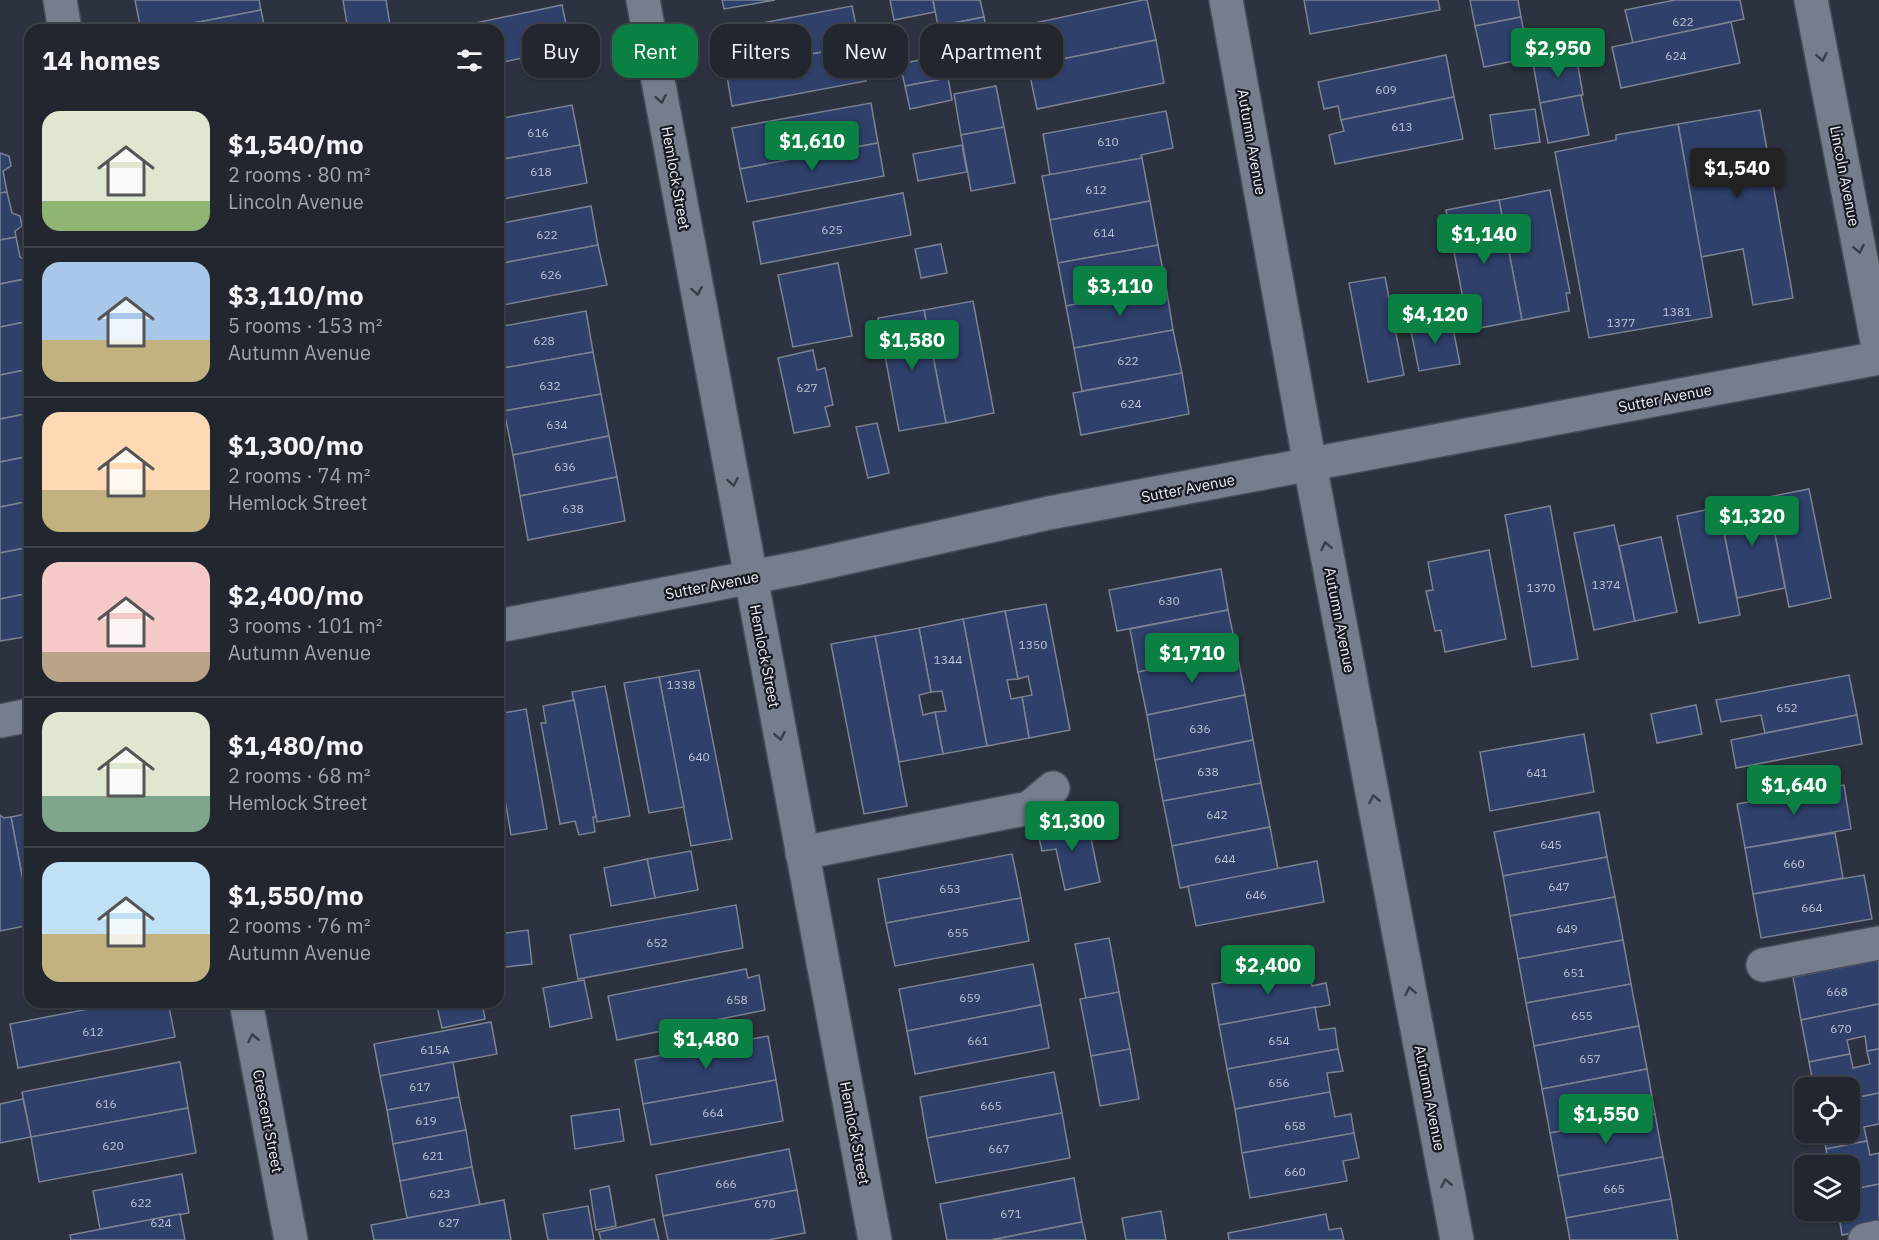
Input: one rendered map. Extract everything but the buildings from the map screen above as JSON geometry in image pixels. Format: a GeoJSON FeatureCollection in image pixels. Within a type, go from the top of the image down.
{"type":"FeatureCollection","features":[{"type":"Feature","properties":{"kind":"street"},"geometry":{"type":"LineString","coordinates":[[60,0],[64,24]]}},
{"type":"Feature","properties":{"kind":"street","name":"Hemlock Street"},"geometry":{"type":"LineString","coordinates":[[643,0],[875,1240]]}},
{"type":"Feature","properties":{"kind":"street","name":"Autumn Avenue"},"geometry":{"type":"LineString","coordinates":[[1226,0],[1310,465],[1457,1240]]}},
{"type":"Feature","properties":{"kind":"street","name":"Lincoln Avenue"},"geometry":{"type":"LineString","coordinates":[[1811,0],[1879,352]]}},
{"type":"Feature","properties":{"kind":"street","name":"Sutter Avenue"},"geometry":{"type":"LineString","coordinates":[[504,625],[750,578],[1049,513],[1879,358]]}},
{"type":"Feature","properties":{"kind":"street"},"geometry":{"type":"LineString","coordinates":[[0,721],[24,716]]}},
{"type":"Feature","properties":{"kind":"street"},"geometry":{"type":"LineString","coordinates":[[802,853],[1029,808],[1053,788]]}},
{"type":"Feature","properties":{"kind":"street"},"geometry":{"type":"LineString","coordinates":[[1763,965],[1879,943]]}},
{"type":"Feature","properties":{"kind":"street","name":"Crescent Street"},"geometry":{"type":"LineString","coordinates":[[247,1008],[291,1240]]}},
{"type":"Feature","properties":{"kind":"street"},"geometry":{"type":"LineString","coordinates":[[1865,1240],[1879,1237]]}}]}
